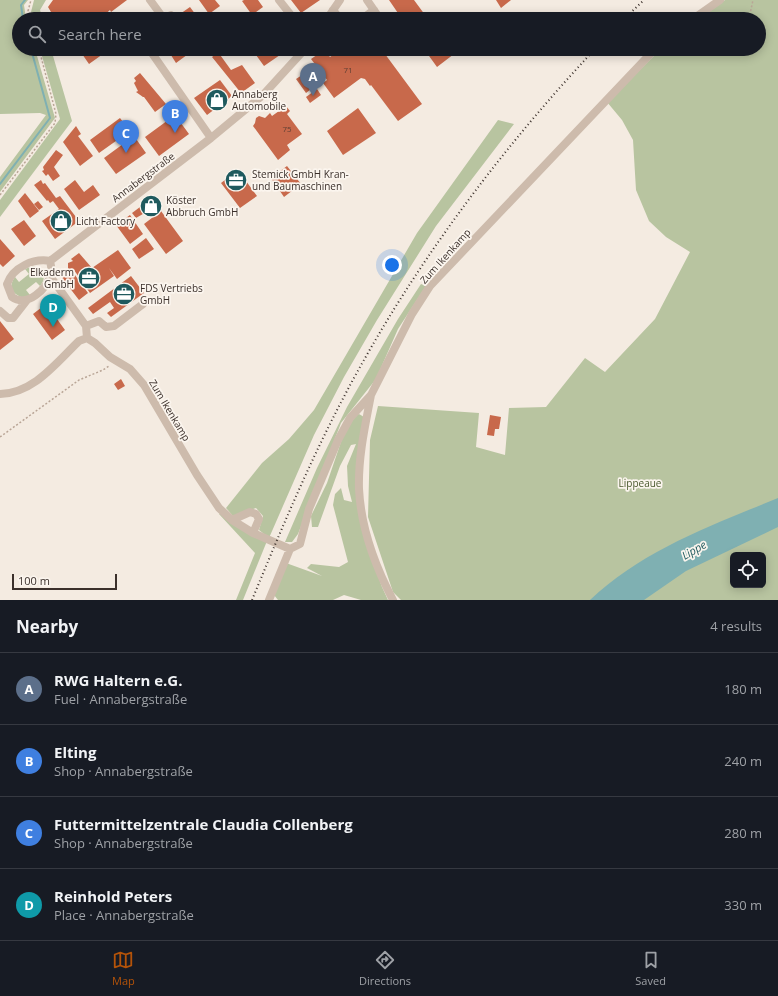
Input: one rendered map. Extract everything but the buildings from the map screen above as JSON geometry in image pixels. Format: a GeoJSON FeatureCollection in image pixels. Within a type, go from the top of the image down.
{"type":"FeatureCollection","features":[{"type":"Feature","properties":{"kind":"street"},"geometry":{"type":"LineString","coordinates":[[150,0],[159,12]]}},
{"type":"Feature","properties":{"kind":"street"},"geometry":{"type":"LineString","coordinates":[[279,0],[288,12]]}},
{"type":"Feature","properties":{"kind":"street"},"geometry":{"type":"LineString","coordinates":[[333,10],[340,0]]}},
{"type":"Feature","properties":{"kind":"street"},"geometry":{"type":"LineString","coordinates":[[367,0],[375,12]]}},
{"type":"Feature","properties":{"kind":"street"},"geometry":{"type":"LineString","coordinates":[[703,12],[720,0]]}},
{"type":"Feature","properties":{"kind":"street"},"geometry":{"type":"LineString","coordinates":[[153,56],[211,138]]}},
{"type":"Feature","properties":{"kind":"street","name":"Annabergstraße"},"geometry":{"type":"LineString","coordinates":[[50,261],[211,138],[263,95],[299,56]]}},
{"type":"Feature","properties":{"kind":"street","name":"Zum Ikenkamp"},"geometry":{"type":"LineString","coordinates":[[87,338],[95,343],[110,357],[130,369],[144,385],[197,475],[219,508],[232,520],[253,533],[287,548],[300,544],[309,509],[338,440],[356,411],[371,395],[412,314],[430,286],[648,56]]}},
{"type":"Feature","properties":{"kind":"street"},"geometry":{"type":"LineString","coordinates":[[0,311],[8,318],[13,318],[27,300],[44,287],[50,276],[50,261],[40,260],[28,263],[4,285],[16,300],[27,300]]}},
{"type":"Feature","properties":{"kind":"street"},"geometry":{"type":"LineString","coordinates":[[0,394],[10,394],[22,390],[37,381],[79,341],[87,338],[86,326],[50,276]]}},
{"type":"Feature","properties":{"kind":"street"},"geometry":{"type":"LineString","coordinates":[[86,326],[99,321],[106,327],[114,326],[143,304]]}},
{"type":"Feature","properties":{"kind":"street"},"geometry":{"type":"LineString","coordinates":[[371,395],[360,460],[359,489],[364,523],[378,571],[393,600]]}},
{"type":"Feature","properties":{"kind":"street"},"geometry":{"type":"LineString","coordinates":[[232,520],[250,512],[256,514],[259,519],[253,533]]}},
{"type":"Feature","properties":{"kind":"street","name":"Zum Ikenkamp"},"geometry":{"type":"LineString","coordinates":[[269,600],[287,548]]}},
{"type":"Feature","properties":{"kind":"path"},"geometry":{"type":"LineString","coordinates":[[28,12],[32,0]]}},
{"type":"Feature","properties":{"kind":"path"},"geometry":{"type":"LineString","coordinates":[[750,12],[753,0]]}},
{"type":"Feature","properties":{"kind":"path"},"geometry":{"type":"LineString","coordinates":[[0,196],[55,124],[56,114],[41,56]]}},
{"type":"Feature","properties":{"kind":"path"},"geometry":{"type":"LineString","coordinates":[[0,437],[79,380],[109,366]]}},
{"type":"Feature","properties":{"kind":"green space"},"geometry":{"type":"Polygon","coordinates":[[[0,0],[28,0],[24,5],[25,12],[12,12],[12,56],[37,56],[55,118],[0,192],[0,177],[46,115],[40,113],[0,114],[0,0]]]}},
{"type":"Feature","properties":{"kind":"green space"},"geometry":{"type":"Polygon","coordinates":[[[34,0],[46,0],[40,10],[41,12],[31,12],[34,0]]]}},
{"type":"Feature","properties":{"kind":"green space","name":"Lippeaue"},"geometry":{"type":"Polygon","coordinates":[[[725,0],[778,0],[778,600],[401,600],[393,592],[368,517],[370,440],[378,406],[479,413],[476,447],[505,455],[509,408],[546,407],[585,358],[605,372],[655,319],[690,252],[666,237],[649,221],[636,190],[633,140],[622,120],[607,102],[654,56],[766,56],[766,12],[707,12],[725,0]]]}},
{"type":"Feature","properties":{"kind":"green space"},"geometry":{"type":"Polygon","coordinates":[[[42,56],[53,56],[72,121],[0,217],[0,200],[60,119],[42,56]]]}},
{"type":"Feature","properties":{"kind":"green space"},"geometry":{"type":"Polygon","coordinates":[[[498,120],[514,124],[436,226],[377,320],[344,377],[314,435],[269,538],[259,530],[263,516],[256,508],[233,516],[226,508],[262,463],[289,439],[314,410],[417,233],[498,120]]]}},
{"type":"Feature","properties":{"kind":"green space"},"geometry":{"type":"Polygon","coordinates":[[[33,266],[40,269],[44,277],[40,286],[36,282],[26,290],[30,295],[24,298],[14,292],[11,287],[15,277],[19,282],[29,274],[25,269],[33,266]]]}},
{"type":"Feature","properties":{"kind":"green space"},"geometry":{"type":"Polygon","coordinates":[[[421,284],[426,286],[398,329],[376,379],[341,423],[298,534],[292,542],[285,542],[317,468],[347,407],[398,319],[421,284]]]}},
{"type":"Feature","properties":{"kind":"green space"},"geometry":{"type":"Polygon","coordinates":[[[359,414],[364,417],[357,476],[371,556],[388,600],[361,600],[344,595],[333,600],[278,600],[274,595],[286,563],[322,576],[307,568],[311,564],[339,567],[348,562],[333,505],[335,494],[341,488],[344,500],[352,502],[348,486],[347,466],[356,444],[351,445],[340,466],[318,527],[312,527],[311,516],[327,483],[342,439],[355,416],[359,414]]]}},
{"type":"Feature","properties":{"kind":"green space"},"geometry":{"type":"Polygon","coordinates":[[[221,513],[267,541],[243,600],[236,600],[255,553],[219,514],[221,513]]]}},
{"type":"Feature","properties":{"kind":"water","name":"Lippe"},"geometry":{"type":"Polygon","coordinates":[[[778,498],[778,527],[686,571],[644,600],[590,600],[611,582],[655,553],[703,529],[778,498]]]}},
{"type":"Feature","properties":{"kind":"waterway"},"geometry":{"type":"LineString","coordinates":[[22,12],[21,5],[25,0]]}},
{"type":"Feature","properties":{"kind":"waterway"},"geometry":{"type":"LineString","coordinates":[[0,184],[50,118],[33,56]]}},
{"type":"Feature","properties":{"kind":"railway"},"geometry":{"type":"LineString","coordinates":[[631,12],[644,0]]}},
{"type":"Feature","properties":{"kind":"railway"},"geometry":{"type":"LineString","coordinates":[[252,600],[292,506],[335,414],[390,316],[420,268],[486,177],[557,90],[589,56]]}},
{"type":"Feature","properties":{"kind":"place","name":"RWG Haltern e.G."},"geometry":{"type":"Point","coordinates":[313,96]}},
{"type":"Feature","properties":{"kind":"place","name":"Annaberg Automobile"},"geometry":{"type":"Point","coordinates":[217,100]}},
{"type":"Feature","properties":{"kind":"place","name":"Elting"},"geometry":{"type":"Point","coordinates":[175,133]}},
{"type":"Feature","properties":{"kind":"place","name":"Futtermittelzentrale Claudia Collenberg"},"geometry":{"type":"Point","coordinates":[126,153]}},
{"type":"Feature","properties":{"kind":"place","name":"Stemick GmbH Kran- und Baumaschinen"},"geometry":{"type":"Point","coordinates":[236,180]}},
{"type":"Feature","properties":{"kind":"place","name":"Köster Abbruch GmbH"},"geometry":{"type":"Point","coordinates":[151,206]}},
{"type":"Feature","properties":{"kind":"place","name":"Licht Factory"},"geometry":{"type":"Point","coordinates":[61,221]}},
{"type":"Feature","properties":{"kind":"place","name":"Elkaderm GmbH"},"geometry":{"type":"Point","coordinates":[89,278]}},
{"type":"Feature","properties":{"kind":"place","name":"FDS Vertriebs GmbH"},"geometry":{"type":"Point","coordinates":[124,294]}},
{"type":"Feature","properties":{"kind":"place","name":"Reinhold Peters"},"geometry":{"type":"Point","coordinates":[53,327]}}]}
